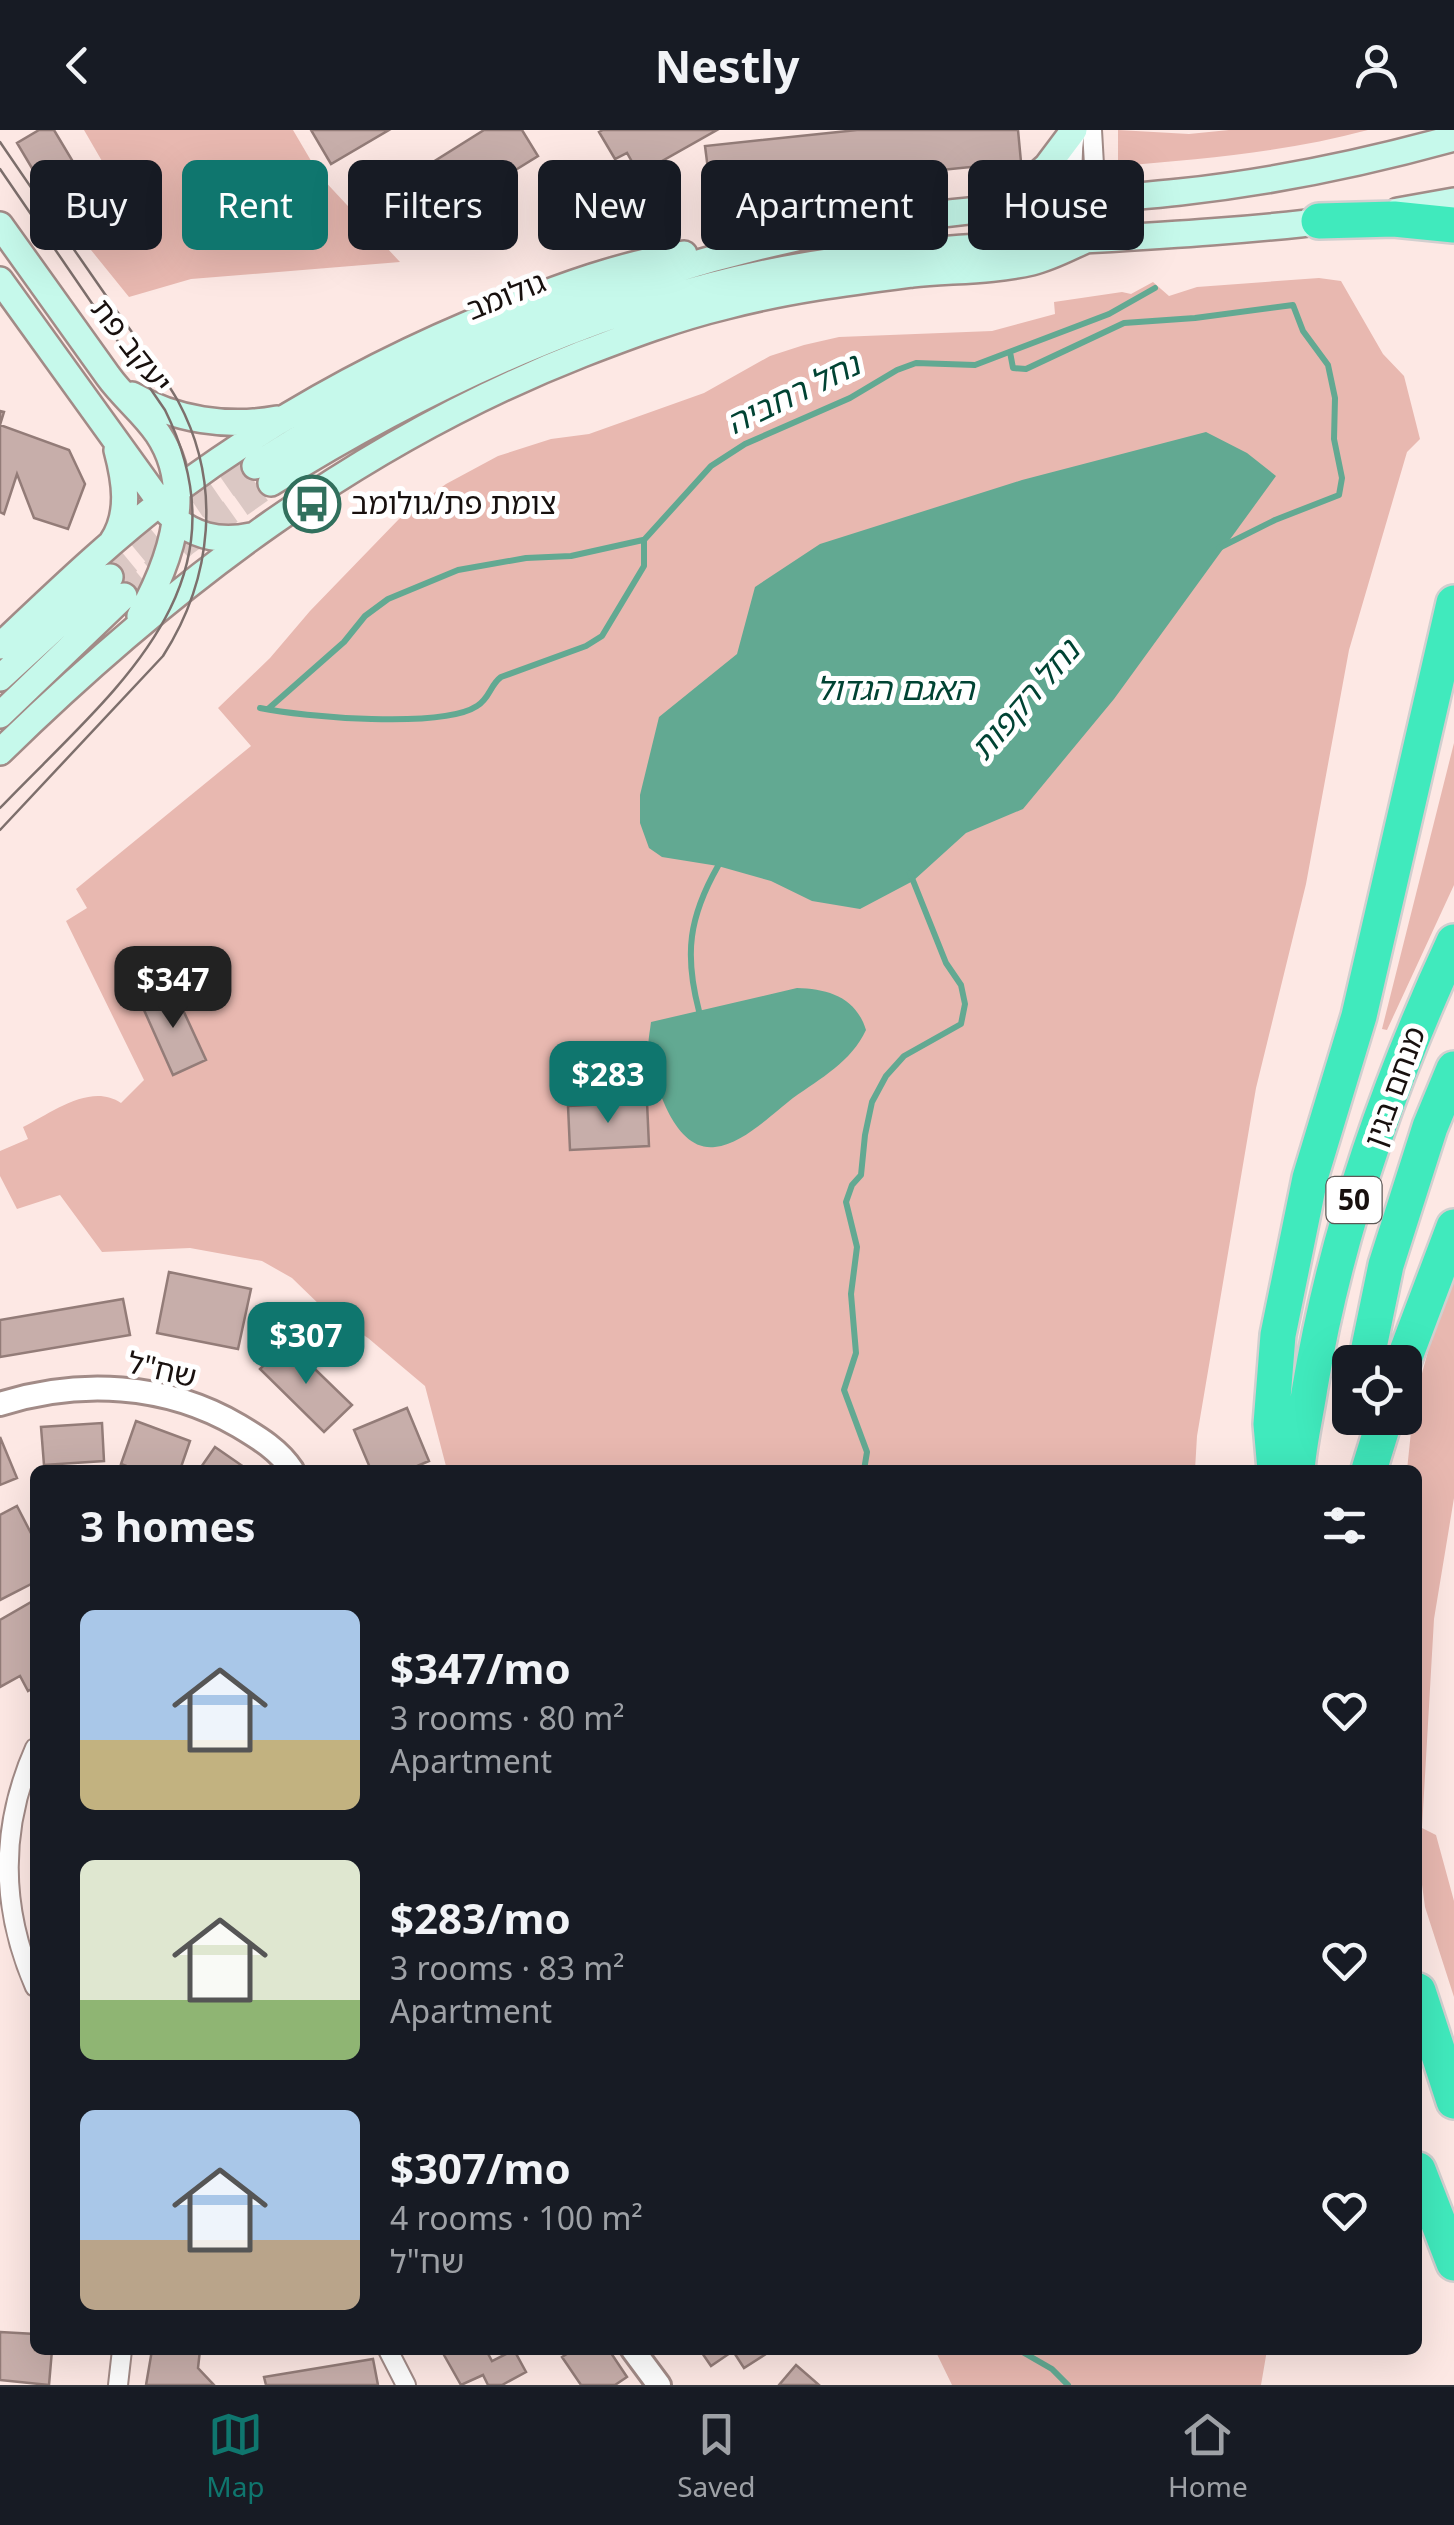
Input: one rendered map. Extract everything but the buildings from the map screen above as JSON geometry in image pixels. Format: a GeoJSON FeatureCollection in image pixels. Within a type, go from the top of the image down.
{"type":"FeatureCollection","features":[{"type":"Feature","properties":{"kind":"highway"},"geometry":{"type":"LineString","coordinates":[[1318,222],[1394,219],[1454,225]]}},
{"type":"Feature","properties":{"kind":"highway"},"geometry":{"type":"LineString","coordinates":[[1275,1465],[1271,1424],[1278,1335],[1310,1178],[1359,1016],[1454,603]]}},
{"type":"Feature","properties":{"kind":"highway"},"geometry":{"type":"LineString","coordinates":[[1406,815],[1454,696]]}},
{"type":"Feature","properties":{"kind":"highway","name":"מנחם בגין"},"geometry":{"type":"LineString","coordinates":[[1298,1465],[1321,1322],[1349,1216],[1383,1112],[1454,942]]}},
{"type":"Feature","properties":{"kind":"highway","name":"מנחם בגין"},"geometry":{"type":"LineString","coordinates":[[1370,1345],[1386,1265],[1430,1127],[1454,1068]]}},
{"type":"Feature","properties":{"kind":"highway"},"geometry":{"type":"LineString","coordinates":[[1409,1345],[1454,1227]]}},
{"type":"Feature","properties":{"kind":"highway"},"geometry":{"type":"LineString","coordinates":[[1353,1465],[1356,1435]]}},
{"type":"Feature","properties":{"kind":"highway"},"geometry":{"type":"LineString","coordinates":[[1371,1465],[1380,1435]]}},
{"type":"Feature","properties":{"kind":"highway"},"geometry":{"type":"LineString","coordinates":[[1422,2003],[1454,2101]]}},
{"type":"Feature","properties":{"kind":"highway"},"geometry":{"type":"LineString","coordinates":[[1422,2180],[1454,2263]]}},
{"type":"Feature","properties":{"kind":"main road"},"geometry":{"type":"LineString","coordinates":[[1050,160],[1074,130]]}},
{"type":"Feature","properties":{"kind":"main road","name":"גולומב"},"geometry":{"type":"LineString","coordinates":[[1144,195],[1301,174],[1454,138]]}},
{"type":"Feature","properties":{"kind":"main road","name":"גולומב"},"geometry":{"type":"LineString","coordinates":[[1144,234],[1318,222],[1454,201]]}},
{"type":"Feature","properties":{"kind":"main road","name":"יעקב פת"},"geometry":{"type":"LineString","coordinates":[[0,226],[113,383],[160,437],[170,456],[170,505],[163,570],[132,629]]}},
{"type":"Feature","properties":{"kind":"main road","name":"גולומב"},"geometry":{"type":"LineString","coordinates":[[750,250],[642,281],[514,327],[388,386],[263,474],[445,386],[658,302],[826,263],[968,249]]}},
{"type":"Feature","properties":{"kind":"main road"},"geometry":{"type":"LineString","coordinates":[[0,646],[109,545],[170,505],[291,414],[401,355],[567,284],[655,259],[728,250]]}},
{"type":"Feature","properties":{"kind":"main road"},"geometry":{"type":"LineString","coordinates":[[0,752],[132,629],[252,536],[336,477],[425,426],[538,371],[661,324],[726,305],[817,287],[1034,262],[1061,250]]}},
{"type":"Feature","properties":{"kind":"main road"},"geometry":{"type":"LineString","coordinates":[[0,280],[102,420],[191,531],[215,538],[252,536]]}},
{"type":"Feature","properties":{"kind":"main road"},"geometry":{"type":"LineString","coordinates":[[113,383],[151,405],[201,420],[250,422],[291,414]]}},
{"type":"Feature","properties":{"kind":"main road"},"geometry":{"type":"LineString","coordinates":[[102,420],[117,451],[124,484],[122,522],[109,545]]}},
{"type":"Feature","properties":{"kind":"main road"},"geometry":{"type":"LineString","coordinates":[[0,678],[117,586],[0,715]]}},
{"type":"Feature","properties":{"kind":"street"},"geometry":{"type":"LineString","coordinates":[[1074,130],[1074,160]]}},
{"type":"Feature","properties":{"kind":"street"},"geometry":{"type":"LineString","coordinates":[[1089,160],[1092,130]]}},
{"type":"Feature","properties":{"kind":"street","name":"שח\"ל"},"geometry":{"type":"LineString","coordinates":[[0,1404],[63,1388],[137,1390],[220,1415],[265,1442],[287,1465]]}},
{"type":"Feature","properties":{"kind":"street"},"geometry":{"type":"LineString","coordinates":[[30,1758],[10,1814],[4,1855],[11,1912],[30,1976]]}},
{"type":"Feature","properties":{"kind":"street"},"geometry":{"type":"LineString","coordinates":[[118,2385],[121,2355]]}},
{"type":"Feature","properties":{"kind":"street"},"geometry":{"type":"LineString","coordinates":[[391,2355],[406,2385]]}},
{"type":"Feature","properties":{"kind":"street"},"geometry":{"type":"LineString","coordinates":[[637,2355],[659,2385]]}},
{"type":"Feature","properties":{"kind":"shaded area"},"geometry":{"type":"Polygon","coordinates":[[[84,130],[293,130],[311,160],[182,160],[182,250],[328,250],[328,185],[348,206],[348,250],[389,250],[400,262],[191,279],[129,297],[91,250],[162,250],[162,160],[101,160],[84,130]]]}},
{"type":"Feature","properties":{"kind":"shaded area"},"geometry":{"type":"Polygon","coordinates":[[[1118,130],[1189,134],[1229,130],[1368,130],[1213,157],[1144,164],[1144,160],[1118,160],[1118,130]]]}},
{"type":"Feature","properties":{"kind":"shaded area"},"geometry":{"type":"Polygon","coordinates":[[[1319,278],[1341,281],[1383,354],[1404,376],[1420,439],[1407,452],[1349,650],[1306,884],[1256,1088],[1195,1465],[446,1465],[425,1386],[368,1338],[325,1310],[292,1278],[262,1261],[190,1248],[102,1252],[60,1195],[17,1209],[0,1176],[0,1151],[28,1139],[23,1127],[84,1098],[109,1097],[121,1103],[144,1080],[66,921],[87,908],[76,889],[251,746],[218,708],[399,519],[446,484],[498,456],[551,439],[589,434],[704,393],[770,356],[804,345],[839,337],[992,331],[1055,314],[1054,302],[1131,294],[1153,282],[1169,296],[1197,287],[1319,278]]]}},
{"type":"Feature","properties":{"kind":"shaded area"},"geometry":{"type":"Polygon","coordinates":[[[1454,743],[1454,885],[1387,1030],[1382,1029],[1454,743]]]}},
{"type":"Feature","properties":{"kind":"shaded area"},"geometry":{"type":"Polygon","coordinates":[[[1454,1255],[1454,1498],[1434,1619],[1422,1828],[1422,1465],[1408,1465],[1411,1435],[1422,1435],[1422,1373],[1454,1255]]]}},
{"type":"Feature","properties":{"kind":"shaded area"},"geometry":{"type":"Polygon","coordinates":[[[1422,1828],[1436,1835],[1454,1901],[1454,1997],[1425,1907],[1422,1828]]]}},
{"type":"Feature","properties":{"kind":"shaded area"},"geometry":{"type":"Polygon","coordinates":[[[937,2355],[1266,2355],[1261,2385],[952,2385],[937,2355]]]}},
{"type":"Feature","properties":{"kind":"water","name":"האגם הגדול"},"geometry":{"type":"Polygon","coordinates":[[[1206,432],[1247,453],[1276,476],[1114,699],[1023,809],[966,833],[913,881],[860,909],[812,901],[771,881],[718,866],[662,857],[649,848],[640,823],[640,795],[659,717],[737,654],[755,587],[820,544],[1022,480],[1206,432]]]}},
{"type":"Feature","properties":{"kind":"water"},"geometry":{"type":"Polygon","coordinates":[[[797,988],[830,993],[848,1002],[866,1030],[860,1041],[834,1068],[736,1140],[715,1147],[701,1146],[688,1139],[669,1113],[656,1081],[648,1049],[651,1022],[797,988]]]}},
{"type":"Feature","properties":{"kind":"waterway","name":"נחל רחביה"},"geometry":{"type":"LineString","coordinates":[[260,708],[307,715],[404,719],[459,713],[477,706],[501,677],[586,646],[602,636],[644,566],[644,540],[711,466],[745,444],[850,398],[897,370],[916,363],[975,365],[1109,314],[1155,288]]}},
{"type":"Feature","properties":{"kind":"waterway","name":"נחל רקפות"},"geometry":{"type":"LineString","coordinates":[[1010,352],[1013,368],[1026,369],[1124,323],[1293,305],[1303,331],[1328,365],[1335,398],[1334,439],[1342,478],[1339,495],[1219,548]]}},
{"type":"Feature","properties":{"kind":"waterway"},"geometry":{"type":"LineString","coordinates":[[268,709],[344,642],[365,616],[388,599],[458,570],[526,558],[571,556],[643,540]]}},
{"type":"Feature","properties":{"kind":"waterway"},"geometry":{"type":"LineString","coordinates":[[699,1011],[692,971],[692,936],[701,902],[718,866]]}},
{"type":"Feature","properties":{"kind":"waterway","name":"נחל רקפות"},"geometry":{"type":"LineString","coordinates":[[865,1465],[867,1452],[844,1390],[856,1353],[851,1294],[857,1247],[846,1202],[852,1185],[861,1175],[872,1102],[886,1076],[904,1056],[961,1024],[965,1004],[961,985],[946,963],[910,873]]}},
{"type":"Feature","properties":{"kind":"waterway","name":"נחל רקפות"},"geometry":{"type":"LineString","coordinates":[[1028,2355],[1052,2369],[1068,2385]]}},
{"type":"Feature","properties":{"kind":"tunnel"},"geometry":{"type":"LineString","coordinates":[[110,577],[190,511],[255,466]]}},
{"type":"Feature","properties":{"kind":"tunnel"},"geometry":{"type":"LineString","coordinates":[[124,596],[186,543],[271,483]]}},
{"type":"Feature","properties":{"kind":"tram line"},"geometry":{"type":"LineString","coordinates":[[0,142],[178,401],[192,432],[206,497],[206,530],[193,595],[163,656],[0,830]]}},
{"type":"Feature","properties":{"kind":"tram line"},"geometry":{"type":"LineString","coordinates":[[0,169],[165,410],[188,473],[192,531],[181,584],[157,632],[85,722],[0,808]]}},
{"type":"Feature","properties":{"kind":"place","name":"צומת פת/גולומב"},"geometry":{"type":"Point","coordinates":[312,504]}}]}
